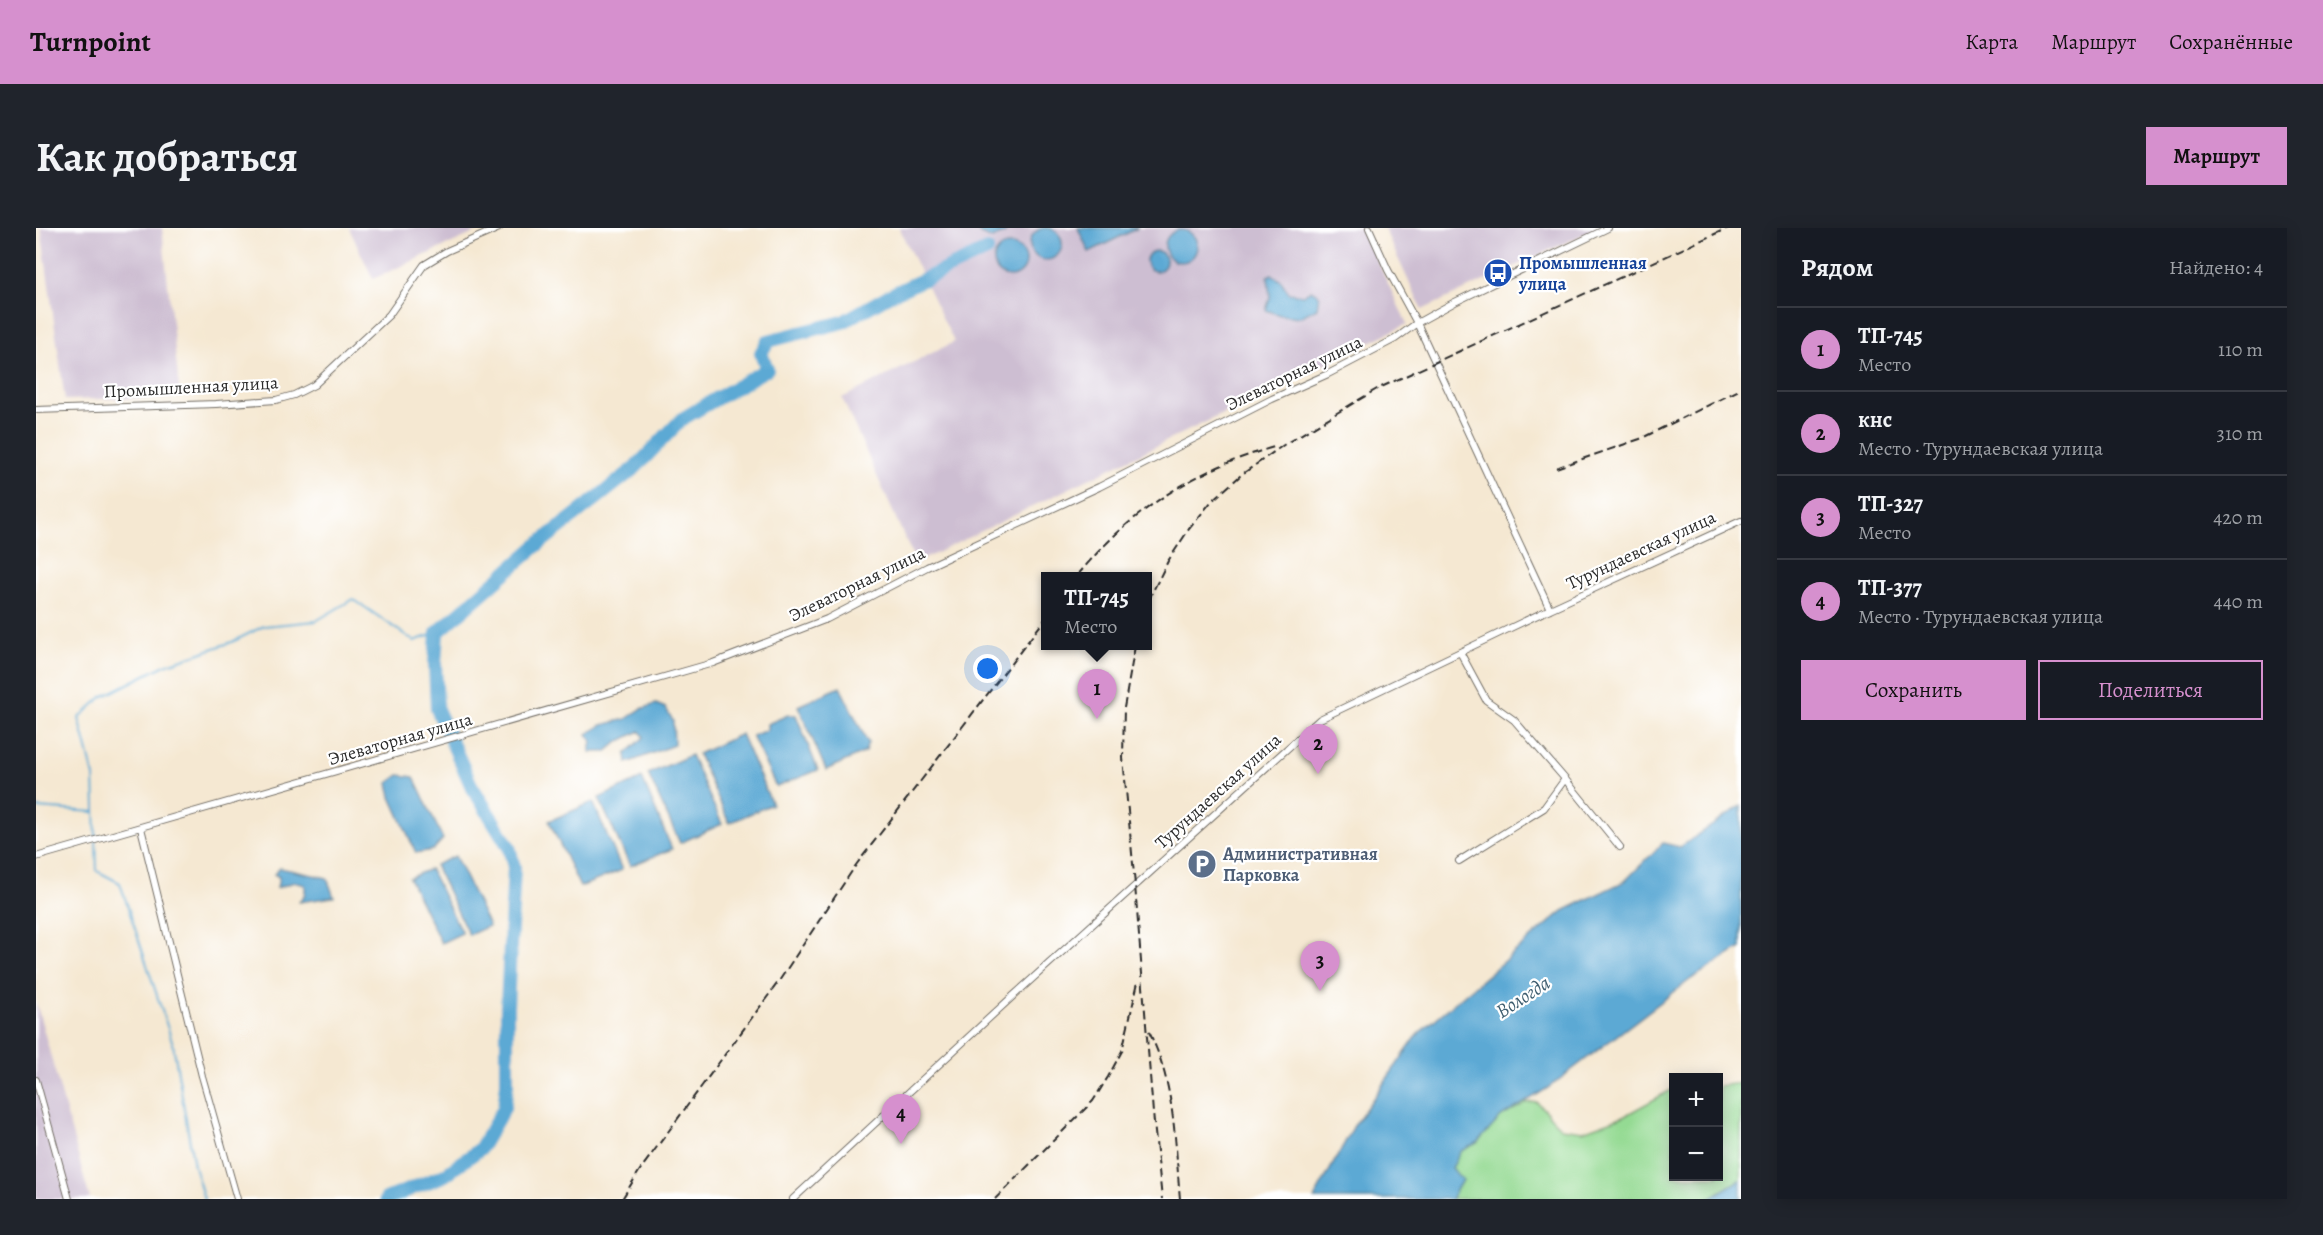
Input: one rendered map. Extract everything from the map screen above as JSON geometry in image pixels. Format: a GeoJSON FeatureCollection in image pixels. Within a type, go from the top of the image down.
{"type":"FeatureCollection","features":[{"type":"Feature","properties":{"kind":"street","name":"Промышленная улица"},"geometry":{"type":"LineString","coordinates":[[36,410],[216,404],[276,400],[294,395],[314,385],[389,315],[424,265],[447,251],[499,228]]}},
{"type":"Feature","properties":{"kind":"street"},"geometry":{"type":"LineString","coordinates":[[1369,228],[1388,270],[1417,323],[1550,609]]}},
{"type":"Feature","properties":{"kind":"street","name":"Элеваторная улица"},"geometry":{"type":"LineString","coordinates":[[36,857],[714,663],[827,619],[927,567],[1099,487],[1272,399],[1328,374],[1395,339],[1417,323],[1455,302],[1608,228]]}},
{"type":"Feature","properties":{"kind":"street","name":"Турундаевская улица"},"geometry":{"type":"LineString","coordinates":[[793,1199],[1028,982],[1320,719],[1741,521]]}},
{"type":"Feature","properties":{"kind":"street"},"geometry":{"type":"LineString","coordinates":[[1460,652],[1486,700],[1514,720],[1620,847]]}},
{"type":"Feature","properties":{"kind":"street"},"geometry":{"type":"LineString","coordinates":[[1459,861],[1544,808],[1565,779]]}},
{"type":"Feature","properties":{"kind":"street"},"geometry":{"type":"LineString","coordinates":[[141,828],[202,1076],[237,1199]]}},
{"type":"Feature","properties":{"kind":"street"},"geometry":{"type":"LineString","coordinates":[[36,1080],[69,1199]]}},
{"type":"Feature","properties":{"kind":"shaded area"},"geometry":{"type":"Polygon","coordinates":[[[41,228],[162,228],[180,397],[65,400],[41,228]]]}},
{"type":"Feature","properties":{"kind":"shaded area"},"geometry":{"type":"Polygon","coordinates":[[[349,228],[485,228],[373,279],[349,228]]]}},
{"type":"Feature","properties":{"kind":"shaded area"},"geometry":{"type":"Polygon","coordinates":[[[899,228],[1362,228],[1407,324],[916,563],[842,398],[954,342],[899,228]]]}},
{"type":"Feature","properties":{"kind":"shaded area"},"geometry":{"type":"Polygon","coordinates":[[[1384,228],[1597,228],[1422,310],[1384,228]]]}},
{"type":"Feature","properties":{"kind":"shaded area"},"geometry":{"type":"Polygon","coordinates":[[[36,1002],[90,1199],[36,1199],[36,1002]]]}},
{"type":"Feature","properties":{"kind":"green space"},"geometry":{"type":"Polygon","coordinates":[[[1741,1083],[1741,1179],[1708,1199],[1451,1199],[1462,1180],[1452,1168],[1461,1151],[1477,1143],[1501,1117],[1525,1103],[1537,1102],[1561,1128],[1583,1131],[1624,1116],[1669,1091],[1669,1181],[1723,1181],[1723,1085],[1741,1083]]]}},
{"type":"Feature","properties":{"kind":"water"},"geometry":{"type":"Polygon","coordinates":[[[977,228],[1008,228],[1004,234],[992,239],[980,234],[977,228]]]}},
{"type":"Feature","properties":{"kind":"water"},"geometry":{"type":"Polygon","coordinates":[[[1046,228],[1057,233],[1062,244],[1057,255],[1046,260],[1035,255],[1030,244],[1035,233],[1046,228]]]}},
{"type":"Feature","properties":{"kind":"water"},"geometry":{"type":"Polygon","coordinates":[[[1078,228],[1138,228],[1089,252],[1078,228]]]}},
{"type":"Feature","properties":{"kind":"water"},"geometry":{"type":"Polygon","coordinates":[[[1181,230],[1192,235],[1197,246],[1192,257],[1181,262],[1170,257],[1165,246],[1170,235],[1181,230]]]}},
{"type":"Feature","properties":{"kind":"water"},"geometry":{"type":"Polygon","coordinates":[[[1010,245],[1021,250],[1026,261],[1021,272],[1010,277],[999,272],[994,261],[999,250],[1010,245]]]}},
{"type":"Feature","properties":{"kind":"water"},"geometry":{"type":"Polygon","coordinates":[[[1156,251],[1163,254],[1166,261],[1163,268],[1156,271],[1149,268],[1146,261],[1149,254],[1156,251]]]}},
{"type":"Feature","properties":{"kind":"water"},"geometry":{"type":"Polygon","coordinates":[[[1272,274],[1281,281],[1289,293],[1303,295],[1311,290],[1319,295],[1317,308],[1300,317],[1280,315],[1266,310],[1270,298],[1268,276],[1272,274]]]}},
{"type":"Feature","properties":{"kind":"water"},"geometry":{"type":"Polygon","coordinates":[[[840,687],[868,743],[865,752],[826,770],[798,706],[840,687]]]}},
{"type":"Feature","properties":{"kind":"water"},"geometry":{"type":"Polygon","coordinates":[[[656,704],[666,708],[673,721],[674,745],[627,763],[626,754],[644,737],[640,731],[618,742],[606,752],[590,752],[592,741],[587,734],[602,725],[626,719],[641,709],[656,704]]]}},
{"type":"Feature","properties":{"kind":"water"},"geometry":{"type":"Polygon","coordinates":[[[788,715],[796,715],[818,770],[776,787],[752,736],[767,730],[767,724],[788,715]]]}},
{"type":"Feature","properties":{"kind":"water"},"geometry":{"type":"Polygon","coordinates":[[[741,734],[772,804],[729,823],[698,754],[741,734]]]}},
{"type":"Feature","properties":{"kind":"water"},"geometry":{"type":"Polygon","coordinates":[[[691,755],[722,824],[680,843],[648,774],[691,755]]]}},
{"type":"Feature","properties":{"kind":"water"},"geometry":{"type":"Polygon","coordinates":[[[399,775],[414,777],[443,839],[433,850],[416,853],[391,797],[388,783],[399,775]]]}},
{"type":"Feature","properties":{"kind":"water"},"geometry":{"type":"Polygon","coordinates":[[[642,778],[672,849],[630,866],[599,798],[642,778]]]}},
{"type":"Feature","properties":{"kind":"water"},"geometry":{"type":"Polygon","coordinates":[[[593,802],[622,870],[580,887],[549,821],[593,802]]]}},
{"type":"Feature","properties":{"kind":"water","name":"Вологда"},"geometry":{"type":"Polygon","coordinates":[[[1741,806],[1741,948],[1691,979],[1548,1088],[1501,1117],[1477,1143],[1461,1151],[1452,1168],[1462,1180],[1451,1199],[1314,1199],[1355,1124],[1419,1033],[1563,911],[1625,881],[1663,843],[1680,847],[1741,806]]]}},
{"type":"Feature","properties":{"kind":"water"},"geometry":{"type":"Polygon","coordinates":[[[455,856],[489,926],[469,935],[435,865],[455,856]]]}},
{"type":"Feature","properties":{"kind":"water"},"geometry":{"type":"Polygon","coordinates":[[[280,868],[327,878],[334,897],[299,902],[305,894],[305,885],[294,882],[277,888],[279,877],[274,874],[280,868]]]}},
{"type":"Feature","properties":{"kind":"water"},"geometry":{"type":"Polygon","coordinates":[[[430,869],[462,933],[441,943],[409,878],[430,869]]]}},
{"type":"Feature","properties":{"kind":"water"},"geometry":{"type":"Polygon","coordinates":[[[1741,1179],[1741,1199],[1708,1199],[1741,1179]]]}},
{"type":"Feature","properties":{"kind":"waterway"},"geometry":{"type":"LineString","coordinates":[[386,1199],[445,1175],[480,1149],[504,1108],[507,1084],[507,1007],[514,867],[509,847],[471,785],[437,709],[435,664],[437,633],[535,547],[635,468],[682,419],[767,369],[761,353],[768,341],[843,322],[888,296],[987,250]]}},
{"type":"Feature","properties":{"kind":"waterway"},"geometry":{"type":"LineString","coordinates":[[204,1199],[194,1166],[173,1044],[120,883],[97,871],[94,776],[79,718],[102,697],[165,665],[232,642],[264,626],[316,621],[353,599],[414,641],[437,633]]}},
{"type":"Feature","properties":{"kind":"waterway"},"geometry":{"type":"LineString","coordinates":[[36,808],[95,812]]}},
{"type":"Feature","properties":{"kind":"railway"},"geometry":{"type":"LineString","coordinates":[[1152,593],[1168,561],[1189,529],[1211,502],[1241,475],[1285,444],[1377,389],[1728,228]]}},
{"type":"Feature","properties":{"kind":"railway"},"geometry":{"type":"LineString","coordinates":[[1556,468],[1640,439],[1741,389]]}},
{"type":"Feature","properties":{"kind":"railway"},"geometry":{"type":"LineString","coordinates":[[1080,572],[1119,532],[1165,496],[1216,468],[1274,447]]}},
{"type":"Feature","properties":{"kind":"railway"},"geometry":{"type":"LineString","coordinates":[[622,1199],[640,1170],[779,981],[856,865],[1041,624]]}},
{"type":"Feature","properties":{"kind":"railway"},"geometry":{"type":"LineString","coordinates":[[1134,650],[1124,708],[1123,758],[1162,1199]]}},
{"type":"Feature","properties":{"kind":"railway"},"geometry":{"type":"LineString","coordinates":[[995,1199],[1093,1101],[1122,1051],[1138,982]]}},
{"type":"Feature","properties":{"kind":"railway"},"geometry":{"type":"LineString","coordinates":[[1149,1032],[1158,1052],[1169,1092],[1180,1199]]}},
{"type":"Feature","properties":{"kind":"place","name":"Промышленная улица"},"geometry":{"type":"Point","coordinates":[1498,273]}},
{"type":"Feature","properties":{"kind":"place","name":"ТП-745"},"geometry":{"type":"Point","coordinates":[1097,719]}},
{"type":"Feature","properties":{"kind":"place","name":"кнс"},"geometry":{"type":"Point","coordinates":[1318,774]}},
{"type":"Feature","properties":{"kind":"place","name":"Административная Парковка"},"geometry":{"type":"Point","coordinates":[1202,864]}},
{"type":"Feature","properties":{"kind":"place","name":"ТП-327"},"geometry":{"type":"Point","coordinates":[1320,991]}},
{"type":"Feature","properties":{"kind":"place","name":"ТП-377"},"geometry":{"type":"Point","coordinates":[901,1144]}}]}
